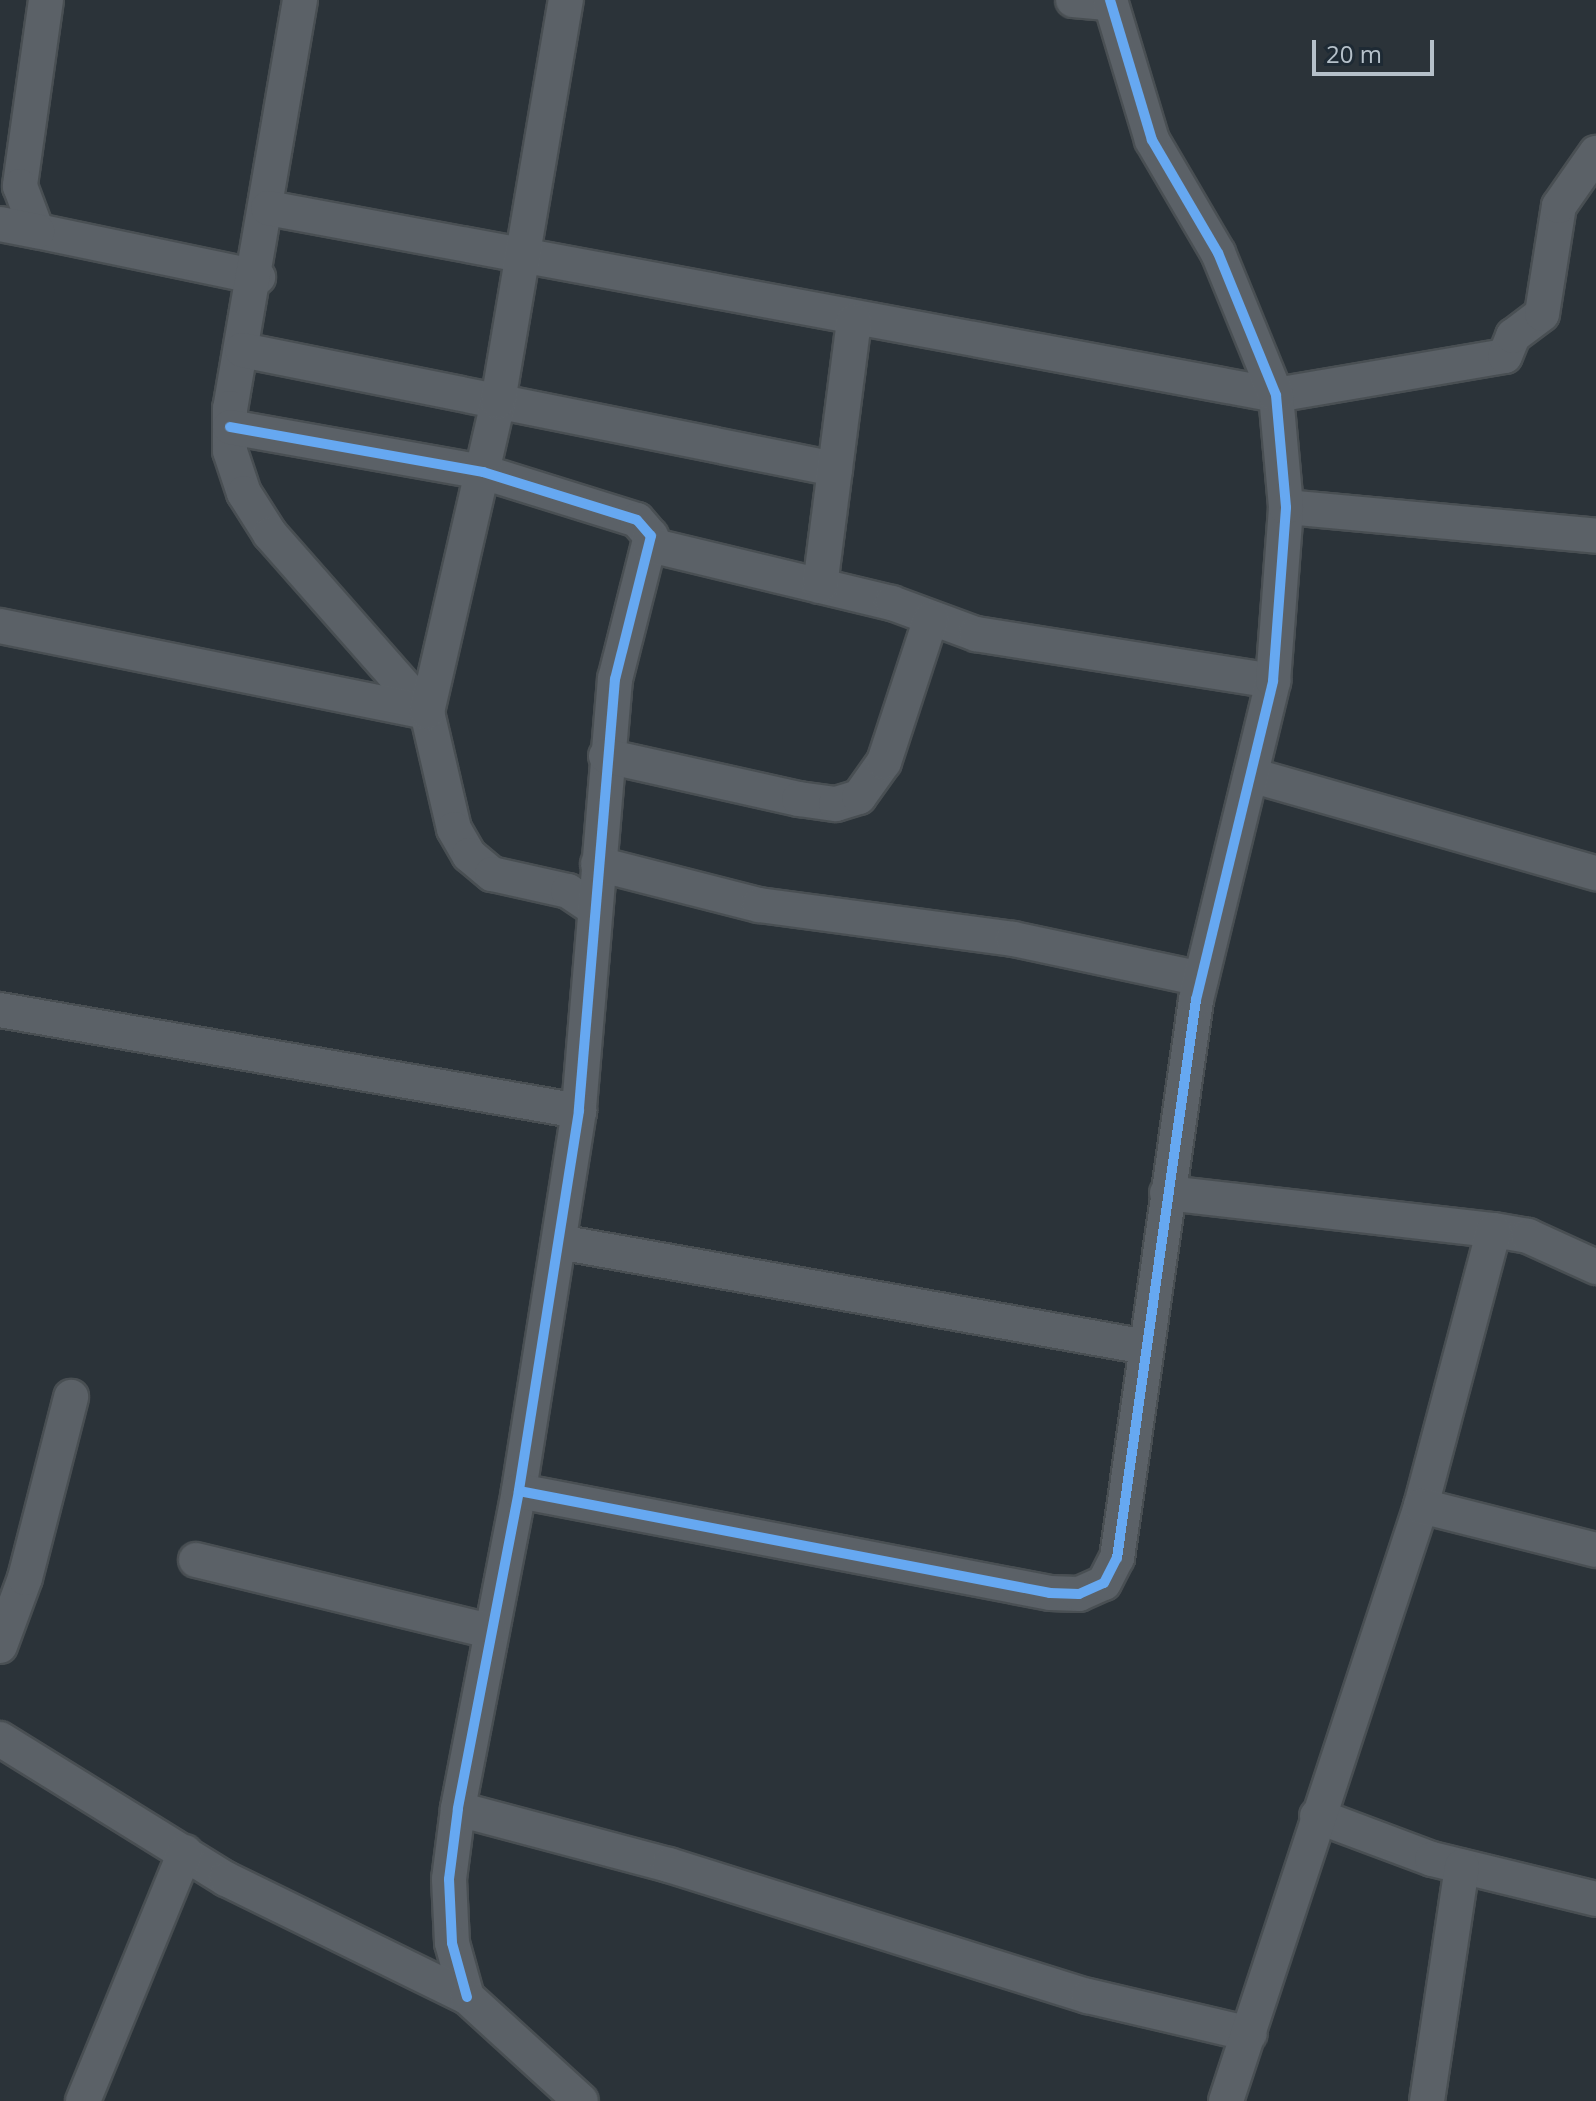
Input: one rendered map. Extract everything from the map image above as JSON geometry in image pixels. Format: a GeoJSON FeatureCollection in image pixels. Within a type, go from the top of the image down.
{"type":"FeatureCollection","features":[{"type":"Feature","properties":{"kind":"street"},"geometry":{"type":"LineString","coordinates":[[37,231],[20,186],[46,0]]}},
{"type":"Feature","properties":{"kind":"street"},"geometry":{"type":"LineString","coordinates":[[300,0],[258,277],[230,427],[244,493],[270,534],[427,712]]}},
{"type":"Feature","properties":{"kind":"street"},"geometry":{"type":"LineString","coordinates":[[566,0],[525,259],[498,401],[427,712],[454,829],[469,855],[492,874],[568,891],[593,908]]}},
{"type":"Feature","properties":{"kind":"street"},"geometry":{"type":"LineString","coordinates":[[519,1491],[1079,1594],[1104,1583],[1117,1558],[1167,1193],[1201,979],[1273,681],[1286,507],[1276,395],[1218,253],[1152,140],[1110,2],[1073,0]]}},
{"type":"Feature","properties":{"kind":"street"},"geometry":{"type":"LineString","coordinates":[[268,208],[854,321],[1276,395],[1505,356],[1513,336],[1542,314],[1559,206],[1596,153]]}},
{"type":"Feature","properties":{"kind":"street"},"geometry":{"type":"LineString","coordinates":[[0,224],[258,277]]}},
{"type":"Feature","properties":{"kind":"street"},"geometry":{"type":"LineString","coordinates":[[820,586],[854,321]]}},
{"type":"Feature","properties":{"kind":"street"},"geometry":{"type":"LineString","coordinates":[[242,350],[835,469]]}},
{"type":"Feature","properties":{"kind":"street"},"geometry":{"type":"LineString","coordinates":[[230,427],[483,472],[637,520],[647,528],[650,545],[615,679],[593,908],[598,942],[579,1111],[519,1491],[490,1631],[458,1809],[449,1879],[452,1943],[467,1997]]}},
{"type":"Feature","properties":{"kind":"street"},"geometry":{"type":"LineString","coordinates":[[1286,507],[1596,536]]}},
{"type":"Feature","properties":{"kind":"street"},"geometry":{"type":"LineString","coordinates":[[650,545],[820,586],[1042,647],[1273,681]]}},
{"type":"Feature","properties":{"kind":"street"},"geometry":{"type":"LineString","coordinates":[[606,756],[799,799],[836,804],[859,797],[884,762],[931,618]]}},
{"type":"Feature","properties":{"kind":"street"},"geometry":{"type":"LineString","coordinates":[[0,626],[427,712]]}},
{"type":"Feature","properties":{"kind":"street"},"geometry":{"type":"LineString","coordinates":[[1251,775],[1596,873]]}},
{"type":"Feature","properties":{"kind":"street"},"geometry":{"type":"LineString","coordinates":[[598,864],[759,905],[1013,939],[1201,979]]}},
{"type":"Feature","properties":{"kind":"street"},"geometry":{"type":"LineString","coordinates":[[0,1010],[579,1111]]}},
{"type":"Feature","properties":{"kind":"street"},"geometry":{"type":"LineString","coordinates":[[1167,1193],[1494,1230],[1528,1236],[1596,1267]]}},
{"type":"Feature","properties":{"kind":"street"},"geometry":{"type":"LineString","coordinates":[[1226,2101],[1421,1506],[1494,1230]]}},
{"type":"Feature","properties":{"kind":"street"},"geometry":{"type":"LineString","coordinates":[[559,1242],[1146,1347]]}},
{"type":"Feature","properties":{"kind":"street"},"geometry":{"type":"LineString","coordinates":[[0,1646],[25,1578],[71,1397]]}},
{"type":"Feature","properties":{"kind":"street"},"geometry":{"type":"LineString","coordinates":[[1421,1506],[1596,1550]]}},
{"type":"Feature","properties":{"kind":"street"},"geometry":{"type":"LineString","coordinates":[[196,1560],[490,1631]]}},
{"type":"Feature","properties":{"kind":"street"},"geometry":{"type":"LineString","coordinates":[[0,1739],[185,1852],[467,1997],[581,2101]]}},
{"type":"Feature","properties":{"kind":"street"},"geometry":{"type":"LineString","coordinates":[[458,1809],[669,1865],[1074,1992],[1250,2034]]}},
{"type":"Feature","properties":{"kind":"street"},"geometry":{"type":"LineString","coordinates":[[1317,1816],[1462,1867],[1596,1899]]}},
{"type":"Feature","properties":{"kind":"street"},"geometry":{"type":"LineString","coordinates":[[89,2099],[185,1852]]}},
{"type":"Feature","properties":{"kind":"street"},"geometry":{"type":"LineString","coordinates":[[1427,2101],[1462,1867]]}},
{"type":"Feature","properties":{"kind":"cycle path"},"geometry":{"type":"LineString","coordinates":[[519,1491],[1050,1593],[1079,1594],[1104,1583],[1117,1558],[1196,1000],[1273,681],[1286,507],[1276,395],[1218,253],[1152,140],[1110,0]]}},
{"type":"Feature","properties":{"kind":"cycle path"},"geometry":{"type":"LineString","coordinates":[[230,427],[483,472],[637,520],[651,536],[615,679],[579,1111],[519,1491],[458,1809],[449,1879],[452,1943],[467,1997]]}}]}
